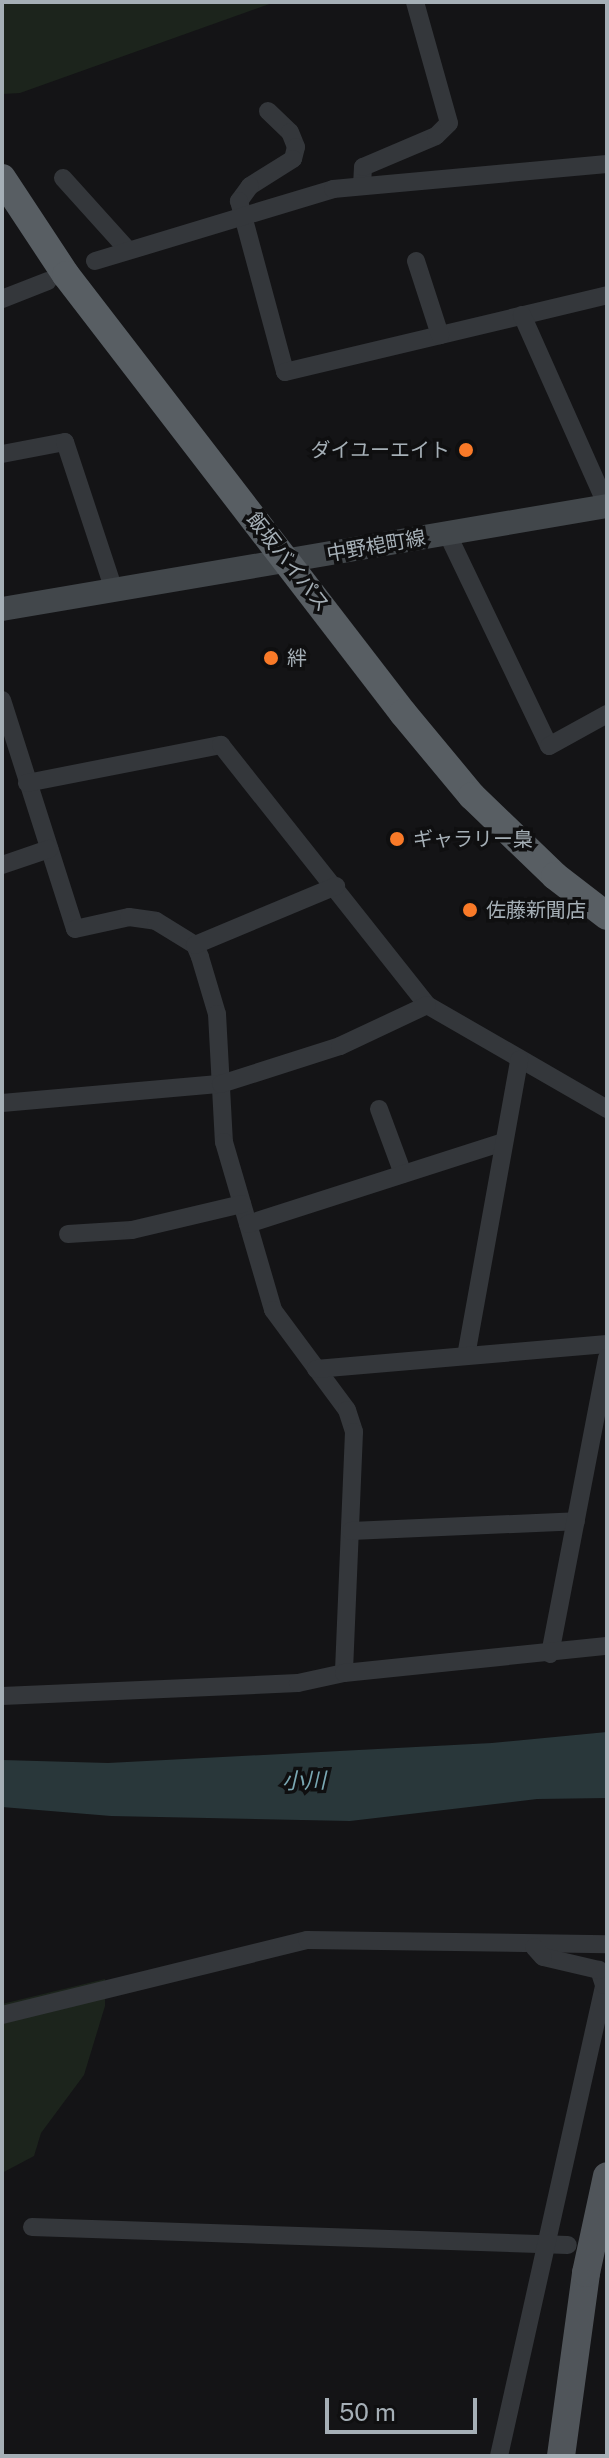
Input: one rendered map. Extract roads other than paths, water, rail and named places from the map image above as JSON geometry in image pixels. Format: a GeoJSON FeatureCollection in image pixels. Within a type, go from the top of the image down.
{"type":"FeatureCollection","features":[{"type":"Feature","properties":{"kind":"highway","name":"飯坂バイパス"},"geometry":{"type":"LineString","coordinates":[[2,178],[66,275],[472,796],[555,876],[607,916]]}},
{"type":"Feature","properties":{"kind":"main road","name":"中野梍町線"},"geometry":{"type":"LineString","coordinates":[[2,609],[607,506]]}},
{"type":"Feature","properties":{"kind":"main road"},"geometry":{"type":"LineString","coordinates":[[561,2456],[586,2273],[607,2176]]}},
{"type":"Feature","properties":{"kind":"street"},"geometry":{"type":"LineString","coordinates":[[362,186],[363,167],[436,136],[449,123],[415,2]]}},
{"type":"Feature","properties":{"kind":"street"},"geometry":{"type":"LineString","coordinates":[[268,111],[283,121],[296,147],[293,159],[242,194],[242,214],[285,372],[607,295]]}},
{"type":"Feature","properties":{"kind":"street"},"geometry":{"type":"LineString","coordinates":[[95,261],[242,214],[362,186],[607,164]]}},
{"type":"Feature","properties":{"kind":"street"},"geometry":{"type":"LineString","coordinates":[[63,178],[127,249]]}},
{"type":"Feature","properties":{"kind":"street"},"geometry":{"type":"LineString","coordinates":[[416,261],[440,335]]}},
{"type":"Feature","properties":{"kind":"street"},"geometry":{"type":"LineString","coordinates":[[2,299],[48,281]]}},
{"type":"Feature","properties":{"kind":"street"},"geometry":{"type":"LineString","coordinates":[[522,315],[607,506]]}},
{"type":"Feature","properties":{"kind":"street"},"geometry":{"type":"LineString","coordinates":[[2,454],[65,442],[114,590]]}},
{"type":"Feature","properties":{"kind":"street"},"geometry":{"type":"LineString","coordinates":[[447,533],[549,746],[607,714]]}},
{"type":"Feature","properties":{"kind":"street"},"geometry":{"type":"LineString","coordinates":[[4,711],[75,929],[129,917],[156,921],[195,945],[217,1014],[224,1142],[273,1310],[347,1410],[354,1432],[344,1673]]}},
{"type":"Feature","properties":{"kind":"street"},"geometry":{"type":"LineString","coordinates":[[27,783],[221,745],[336,886],[427,1005],[607,1109]]}},
{"type":"Feature","properties":{"kind":"street"},"geometry":{"type":"LineString","coordinates":[[2,865],[49,849]]}},
{"type":"Feature","properties":{"kind":"street"},"geometry":{"type":"LineString","coordinates":[[195,945],[336,886]]}},
{"type":"Feature","properties":{"kind":"street"},"geometry":{"type":"LineString","coordinates":[[2,1103],[221,1084],[340,1046],[427,1005]]}},
{"type":"Feature","properties":{"kind":"street"},"geometry":{"type":"LineString","coordinates":[[466,1356],[519,1060]]}},
{"type":"Feature","properties":{"kind":"street"},"geometry":{"type":"LineString","coordinates":[[379,1109],[403,1174]]}},
{"type":"Feature","properties":{"kind":"street"},"geometry":{"type":"LineString","coordinates":[[248,1224],[504,1142]]}},
{"type":"Feature","properties":{"kind":"street"},"geometry":{"type":"LineString","coordinates":[[68,1234],[132,1230],[242,1204]]}},
{"type":"Feature","properties":{"kind":"street"},"geometry":{"type":"LineString","coordinates":[[316,1369],[607,1344]]}},
{"type":"Feature","properties":{"kind":"street"},"geometry":{"type":"LineString","coordinates":[[550,1654],[576,1521],[602,1412],[607,1357]]}},
{"type":"Feature","properties":{"kind":"street"},"geometry":{"type":"LineString","coordinates":[[351,1531],[576,1521]]}},
{"type":"Feature","properties":{"kind":"street"},"geometry":{"type":"LineString","coordinates":[[2,1696],[298,1683],[344,1673],[607,1646]]}},
{"type":"Feature","properties":{"kind":"street"},"geometry":{"type":"LineString","coordinates":[[2,2015],[316,1939],[534,1947],[607,1944]]}},
{"type":"Feature","properties":{"kind":"street"},"geometry":{"type":"LineString","coordinates":[[499,2456],[559,2245],[604,1985],[599,1970],[543,1957],[534,1947]]}},
{"type":"Feature","properties":{"kind":"street"},"geometry":{"type":"LineString","coordinates":[[32,2227],[559,2245]]}},
{"type":"Feature","properties":{"kind":"water","name":"小川"},"geometry":{"type":"Polygon","coordinates":[[[607,1732],[607,1798],[537,1799],[350,1821],[111,1816],[2,1807],[2,1760],[108,1763],[492,1743],[607,1732]]]}},
{"type":"Feature","properties":{"kind":"place","name":"ダイユーエイト"},"geometry":{"type":"Point","coordinates":[466,450]}},
{"type":"Feature","properties":{"kind":"place","name":"絆"},"geometry":{"type":"Point","coordinates":[271,658]}},
{"type":"Feature","properties":{"kind":"place","name":"ギャラリー梟"},"geometry":{"type":"Point","coordinates":[397,839]}},
{"type":"Feature","properties":{"kind":"place","name":"佐藤新聞店"},"geometry":{"type":"Point","coordinates":[470,910]}}]}
